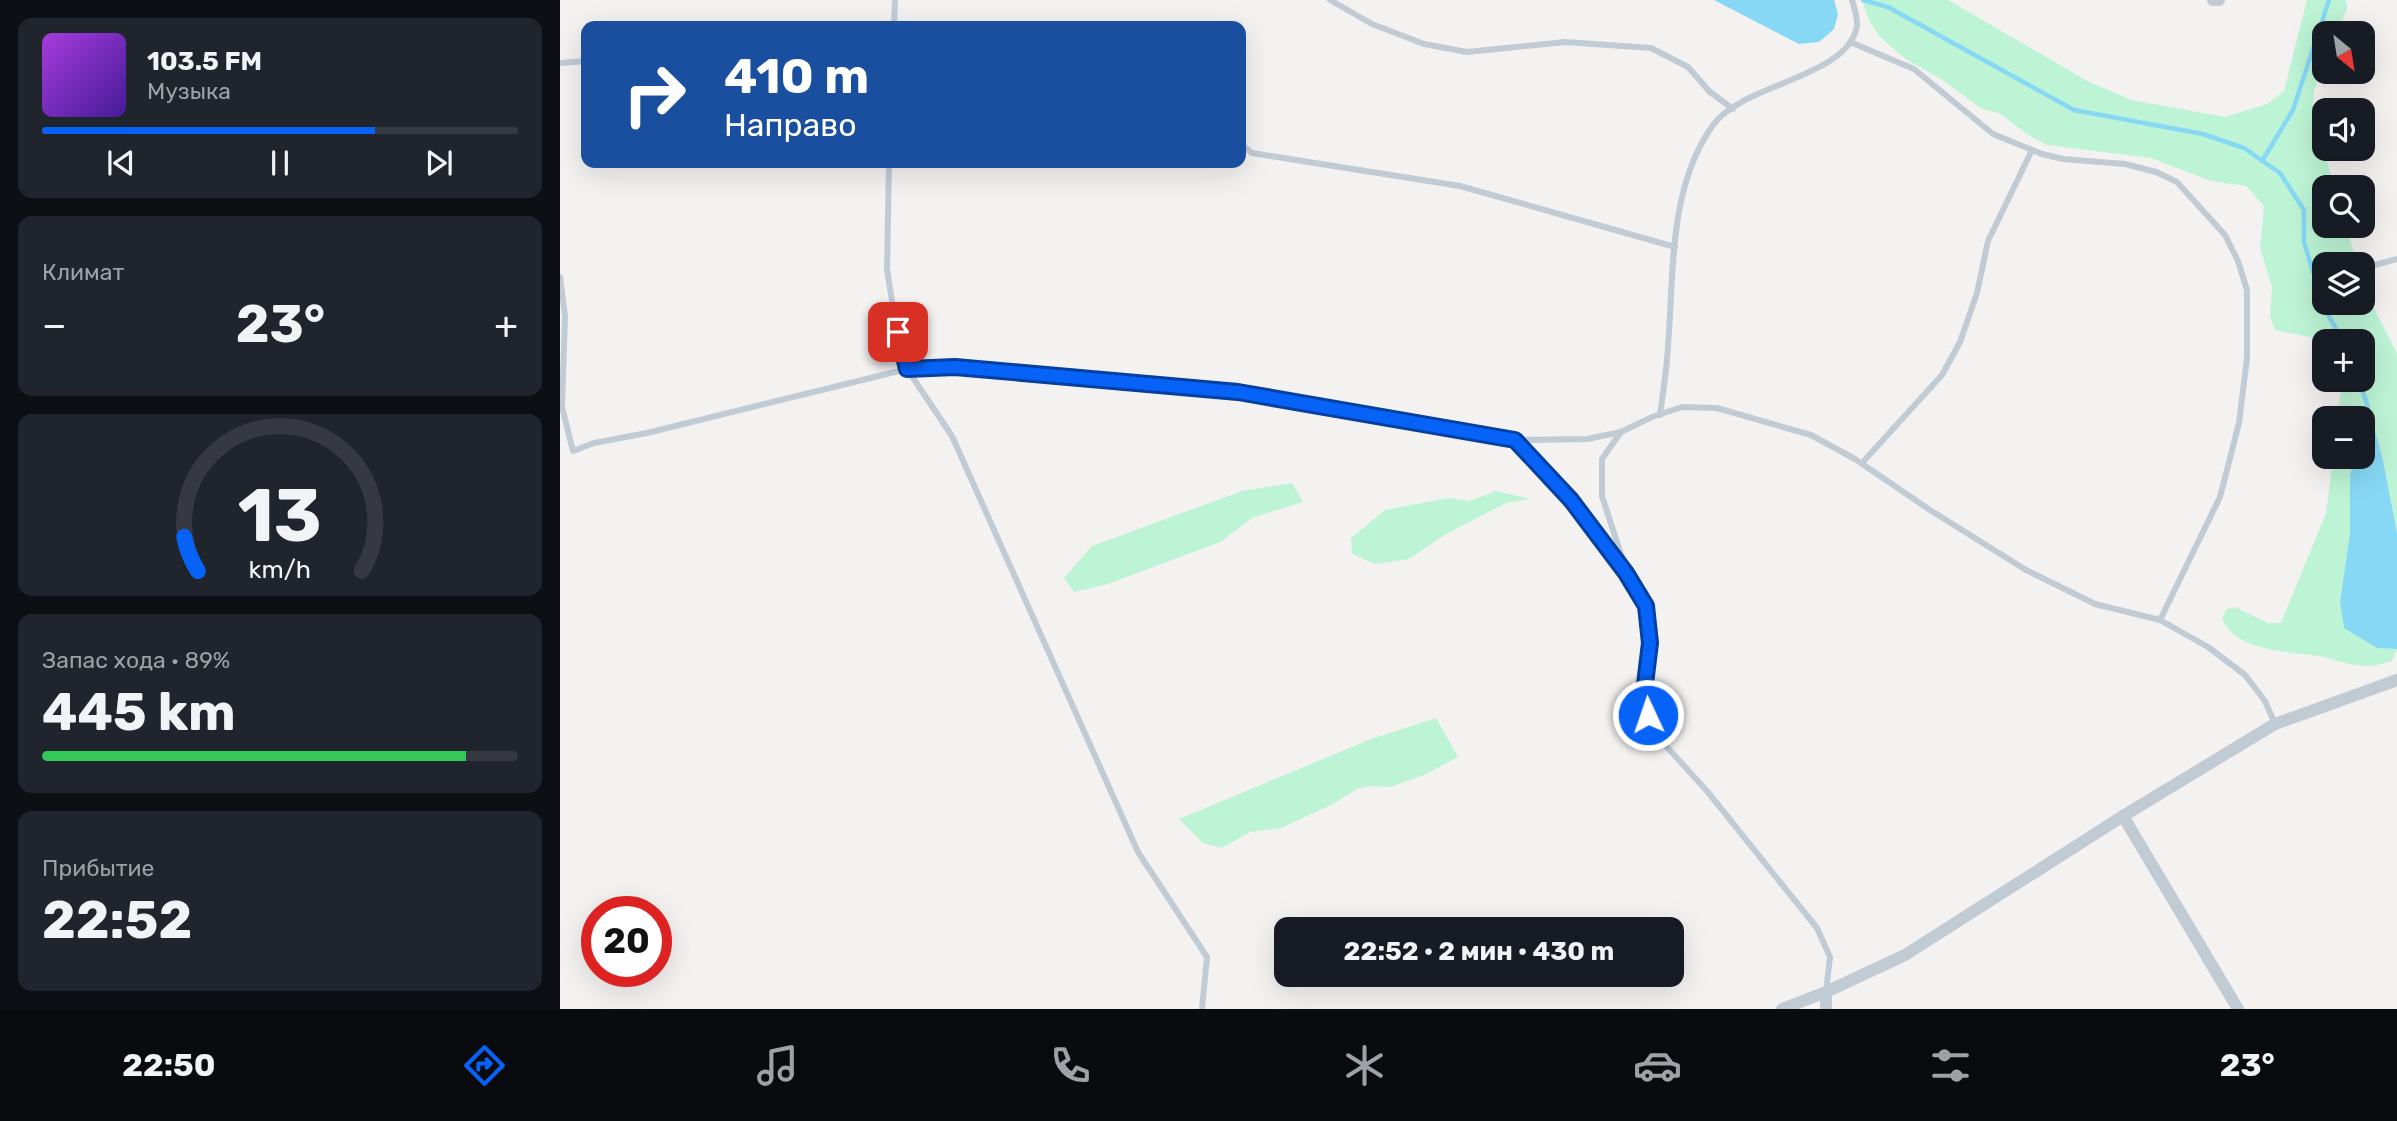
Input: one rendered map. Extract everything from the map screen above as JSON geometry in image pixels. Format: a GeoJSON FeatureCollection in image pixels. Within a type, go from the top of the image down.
{"type":"FeatureCollection","features":[{"type":"Feature","properties":{"kind":"street"},"geometry":{"type":"LineString","coordinates":[[2213,0],[2219,0]]}},
{"type":"Feature","properties":{"kind":"street"},"geometry":{"type":"LineString","coordinates":[[1782,1009],[1826,992],[1905,955],[2123,816],[2275,724],[2397,680]]}},
{"type":"Feature","properties":{"kind":"street"},"geometry":{"type":"LineString","coordinates":[[2123,816],[2238,1009]]}},
{"type":"Feature","properties":{"kind":"street"},"geometry":{"type":"LineString","coordinates":[[1826,992],[1826,1009]]}},
{"type":"Feature","properties":{"kind":"lane"},"geometry":{"type":"LineString","coordinates":[[894,21],[895,0]]}},
{"type":"Feature","properties":{"kind":"lane"},"geometry":{"type":"LineString","coordinates":[[1330,0],[1372,24],[1424,44],[1468,52],[1565,42],[1651,48],[1688,67],[1710,92],[1733,108]]}},
{"type":"Feature","properties":{"kind":"lane"},"geometry":{"type":"LineString","coordinates":[[1660,415],[1675,247],[1684,184],[1698,148],[1715,122],[1733,108],[1815,69],[1846,50],[1857,25],[1852,0]]}},
{"type":"Feature","properties":{"kind":"lane"},"geometry":{"type":"LineString","coordinates":[[1850,42],[1914,69],[1993,134],[2063,159],[2125,164],[2156,172],[2177,182],[2225,235],[2238,261],[2246,290],[2247,358],[2239,423],[2220,497],[2160,620]]}},
{"type":"Feature","properties":{"kind":"lane"},"geometry":{"type":"LineString","coordinates":[[560,63],[581,61]]}},
{"type":"Feature","properties":{"kind":"lane"},"geometry":{"type":"LineString","coordinates":[[1246,148],[1252,153],[1460,186],[1675,247]]}},
{"type":"Feature","properties":{"kind":"lane"},"geometry":{"type":"LineString","coordinates":[[1862,463],[1942,375],[1960,342],[1977,293],[1988,241],[2032,150]]}},
{"type":"Feature","properties":{"kind":"lane"},"geometry":{"type":"LineString","coordinates":[[889,168],[887,269],[907,369],[952,436],[1138,852],[1208,957],[1202,1009]]}},
{"type":"Feature","properties":{"kind":"lane"},"geometry":{"type":"LineString","coordinates":[[2375,265],[2397,259]]}},
{"type":"Feature","properties":{"kind":"lane"},"geometry":{"type":"LineString","coordinates":[[560,277],[565,316],[562,407],[573,451],[594,443],[647,433],[907,369],[955,367],[1238,392],[1515,440],[1587,439],[1621,432],[1682,407],[1717,408],[1811,435],[1862,463],[1930,510],[2026,570],[2095,604],[2160,620],[2207,647],[2245,675],[2265,701],[2275,724]]}},
{"type":"Feature","properties":{"kind":"lane"},"geometry":{"type":"LineString","coordinates":[[1621,432],[1602,459],[1602,496],[1626,573]]}},
{"type":"Feature","properties":{"kind":"lane"},"geometry":{"type":"LineString","coordinates":[[1515,440],[1571,500],[1626,573],[1646,606],[1650,643],[1646,694],[1648,715],[1656,736],[1707,791],[1817,928],[1830,957],[1826,992]]}},
{"type":"Feature","properties":{"kind":"green space"},"geometry":{"type":"Polygon","coordinates":[[[1862,0],[1948,0],[2089,82],[2132,100],[2225,117],[2267,104],[2284,91],[2307,0],[2346,0],[2347,9],[2342,21],[2312,21],[2312,84],[2316,84],[2312,98],[2312,161],[2327,161],[2331,175],[2312,175],[2312,238],[2349,238],[2354,252],[2312,252],[2312,315],[2375,315],[2375,310],[2397,354],[2397,533],[2375,433],[2375,406],[2339,406],[2341,392],[2375,392],[2375,329],[2312,329],[2312,338],[2275,330],[2270,316],[2272,287],[2260,248],[2264,206],[2246,186],[2211,181],[2151,158],[2047,145],[2028,135],[1999,113],[1982,109],[1941,79],[1904,58],[1879,36],[1869,20],[1862,0]]]}},
{"type":"Feature","properties":{"kind":"green space"},"geometry":{"type":"Polygon","coordinates":[[[2332,469],[2351,469],[2350,533],[2340,602],[2377,648],[2397,649],[2392,661],[2369,666],[2355,665],[2266,648],[2238,638],[2228,629],[2222,618],[2227,609],[2235,607],[2268,623],[2281,623],[2326,513],[2332,469]]]}},
{"type":"Feature","properties":{"kind":"green space"},"geometry":{"type":"Polygon","coordinates":[[[1292,483],[1303,502],[1254,517],[1220,542],[1108,584],[1074,592],[1064,578],[1092,546],[1242,491],[1292,483]]]}},
{"type":"Feature","properties":{"kind":"green space"},"geometry":{"type":"Polygon","coordinates":[[[1496,491],[1531,499],[1506,503],[1446,534],[1409,559],[1375,564],[1352,554],[1351,538],[1385,510],[1449,498],[1470,501],[1496,491]]]}},
{"type":"Feature","properties":{"kind":"green space"},"geometry":{"type":"Polygon","coordinates":[[[1436,718],[1458,757],[1424,775],[1390,787],[1371,786],[1357,789],[1331,805],[1281,828],[1250,832],[1222,848],[1203,843],[1179,819],[1371,739],[1436,718]]]}},
{"type":"Feature","properties":{"kind":"water"},"geometry":{"type":"Polygon","coordinates":[[[1714,0],[1834,0],[1838,14],[1834,29],[1819,42],[1799,44],[1714,0]]]}},
{"type":"Feature","properties":{"kind":"water"},"geometry":{"type":"Polygon","coordinates":[[[2375,432],[2397,533],[2397,649],[2377,648],[2344,628],[2340,602],[2350,533],[2351,469],[2375,469],[2375,432]]]}},
{"type":"Feature","properties":{"kind":"waterway"},"geometry":{"type":"LineString","coordinates":[[1863,0],[1888,7],[2074,110],[2203,134],[2244,148],[2280,173],[2304,210],[2304,242],[2324,308],[2336,329]]}},
{"type":"Feature","properties":{"kind":"waterway"},"geometry":{"type":"LineString","coordinates":[[2262,161],[2293,110],[2329,0]]}},
{"type":"Feature","properties":{"kind":"waterway"},"geometry":{"type":"LineString","coordinates":[[2363,392],[2368,406]]}},
{"type":"Feature","properties":{"kind":"route"},"geometry":{"type":"LineString","coordinates":[[898,332],[907,369],[955,367],[1238,392],[1515,440],[1571,500],[1626,573],[1646,606],[1650,643],[1645,684],[1648,715]]}}]}
